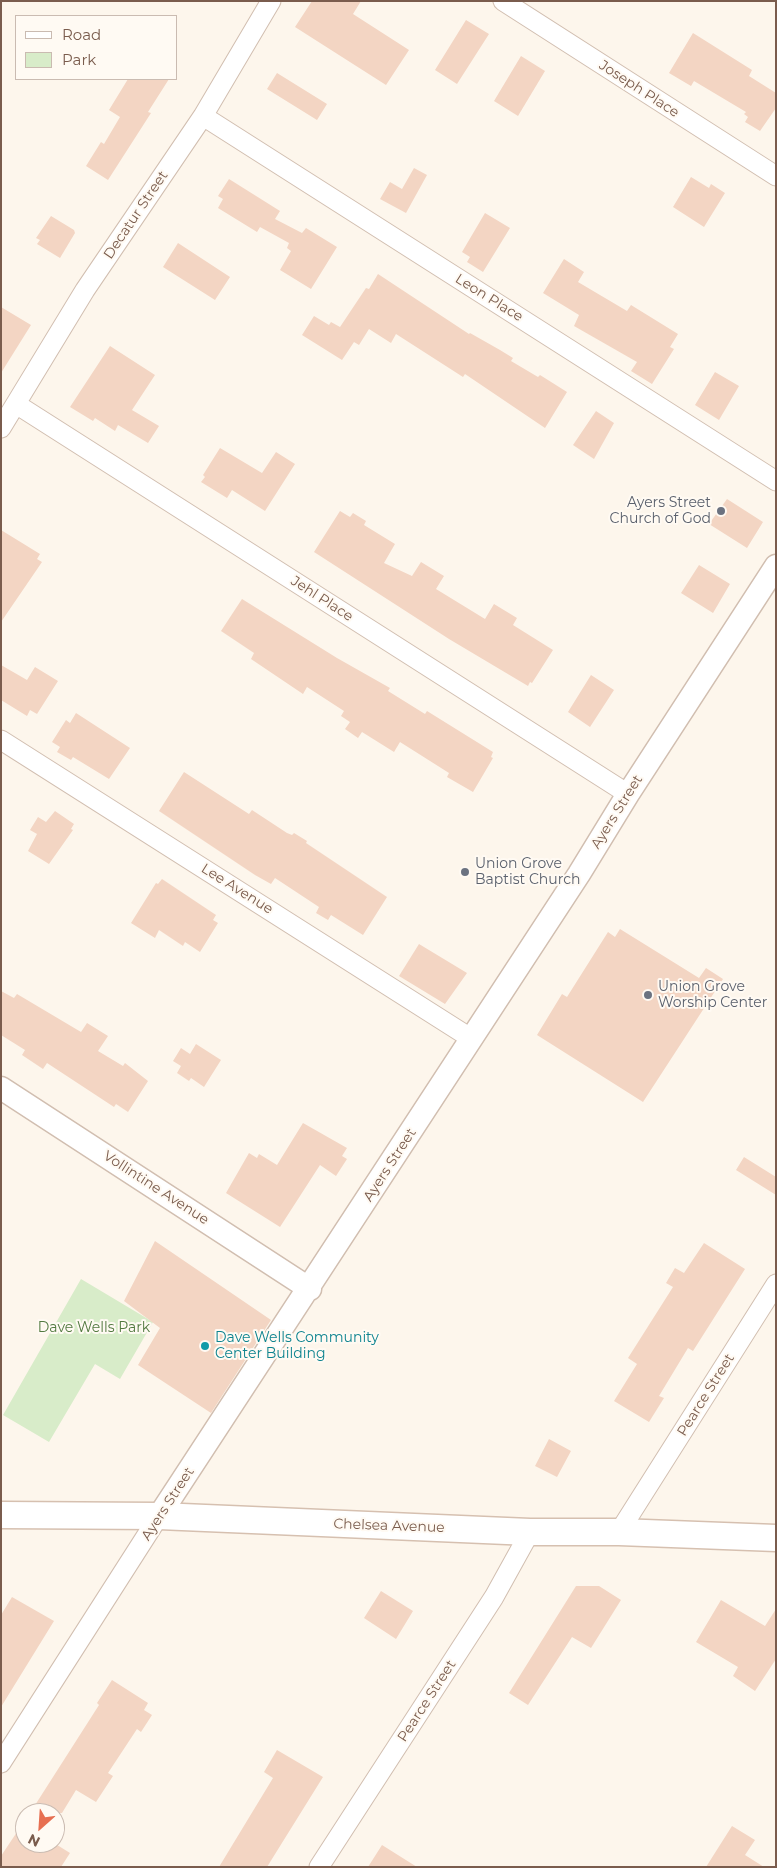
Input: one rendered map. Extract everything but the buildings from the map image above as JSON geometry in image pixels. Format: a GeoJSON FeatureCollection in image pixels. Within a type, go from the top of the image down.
{"type":"FeatureCollection","features":[{"type":"Feature","properties":{"kind":"main road","name":"Chelsea Avenue"},"geometry":{"type":"LineString","coordinates":[[1,1515],[159,1516],[530,1532],[619,1532],[776,1538]]}},
{"type":"Feature","properties":{"kind":"street","name":"Decatur Street"},"geometry":{"type":"LineString","coordinates":[[1,428],[86,290],[203,116],[271,1]]}},
{"type":"Feature","properties":{"kind":"street","name":"Joseph Place"},"geometry":{"type":"LineString","coordinates":[[503,1],[776,176]]}},
{"type":"Feature","properties":{"kind":"street","name":"Leon Place"},"geometry":{"type":"LineString","coordinates":[[203,116],[776,481]]}},
{"type":"Feature","properties":{"kind":"street","name":"Jehl Place"},"geometry":{"type":"LineString","coordinates":[[16,404],[628,794]]}},
{"type":"Feature","properties":{"kind":"street","name":"Ayers Street"},"geometry":{"type":"LineString","coordinates":[[1,1764],[159,1516],[310,1289],[776,566]]}},
{"type":"Feature","properties":{"kind":"street","name":"Lee Avenue"},"geometry":{"type":"LineString","coordinates":[[1,740],[472,1039]]}},
{"type":"Feature","properties":{"kind":"street","name":"Vollintine Avenue"},"geometry":{"type":"LineString","coordinates":[[1,1088],[310,1289]]}},
{"type":"Feature","properties":{"kind":"street","name":"Pearce Street"},"geometry":{"type":"LineString","coordinates":[[619,1532],[776,1284]]}},
{"type":"Feature","properties":{"kind":"street","name":"Pearce Street"},"geometry":{"type":"LineString","coordinates":[[318,1867],[494,1597],[530,1532]]}},
{"type":"Feature","properties":{"kind":"green space","name":"Dave Wells Park"},"geometry":{"type":"Polygon","coordinates":[[[81,1279],[153,1322],[120,1379],[95,1364],[49,1442],[3,1415],[81,1279]]]}},
{"type":"Feature","properties":{"kind":"place","name":"Ayers Street Church of God"},"geometry":{"type":"Point","coordinates":[721,511]}},
{"type":"Feature","properties":{"kind":"place","name":"Union Grove Baptist Church"},"geometry":{"type":"Point","coordinates":[465,872]}},
{"type":"Feature","properties":{"kind":"place","name":"Union Grove Worship Center"},"geometry":{"type":"Point","coordinates":[648,995]}},
{"type":"Feature","properties":{"kind":"place","name":"Dave Wells Community Center Building"},"geometry":{"type":"Point","coordinates":[205,1346]}}]}
